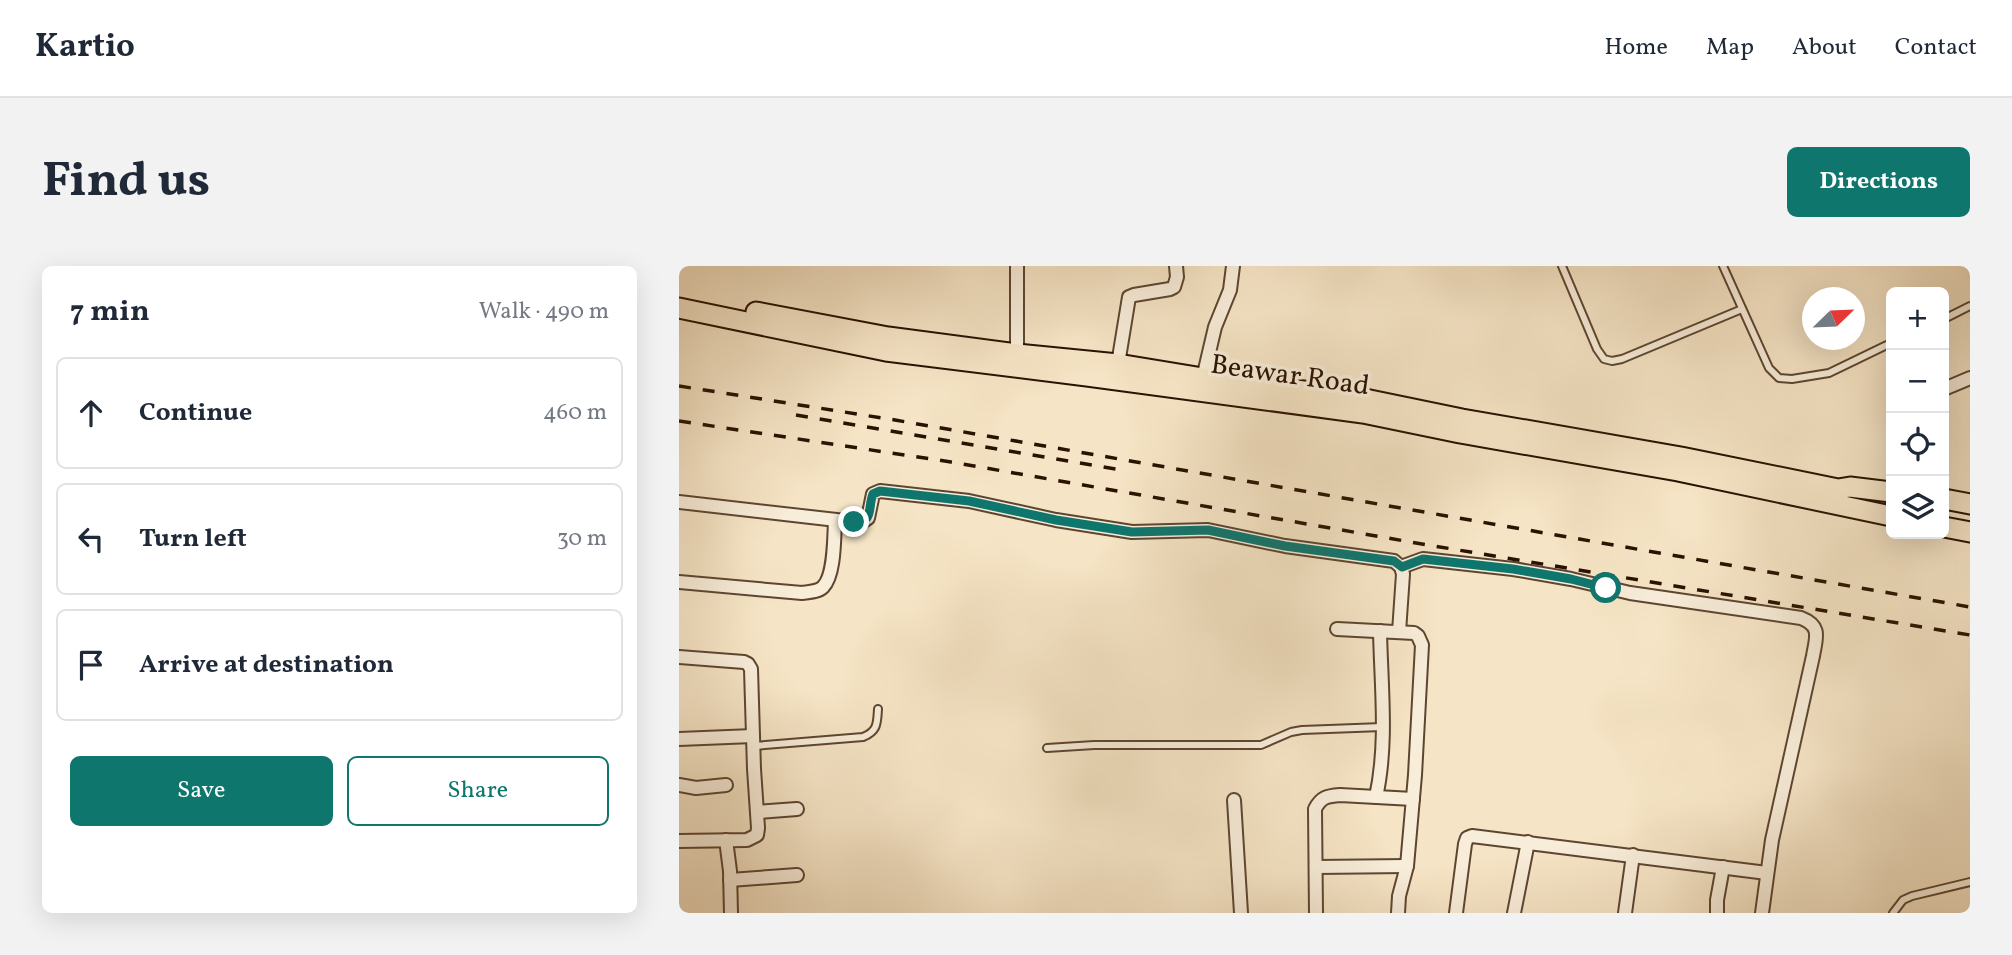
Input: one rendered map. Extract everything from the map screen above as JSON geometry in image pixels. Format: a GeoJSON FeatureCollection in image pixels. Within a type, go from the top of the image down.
{"type":"FeatureCollection","features":[{"type":"Feature","properties":{"kind":"main road","name":"Beawar Road"},"geometry":{"type":"LineString","coordinates":[[679,298],[888,337],[1118,364],[1365,399],[1838,489],[1886,492]]}},
{"type":"Feature","properties":{"kind":"main road","name":"Beawar Road"},"geometry":{"type":"LineString","coordinates":[[679,308],[886,351],[1363,413],[1460,433],[1678,471],[1886,515]]}},
{"type":"Feature","properties":{"kind":"main road"},"geometry":{"type":"LineString","coordinates":[[1949,500],[1970,504]]}},
{"type":"Feature","properties":{"kind":"main road"},"geometry":{"type":"LineString","coordinates":[[1949,528],[1970,532]]}},
{"type":"Feature","properties":{"kind":"street"},"geometry":{"type":"LineString","coordinates":[[1017,266],[1017,354]]}},
{"type":"Feature","properties":{"kind":"street"},"geometry":{"type":"LineString","coordinates":[[1118,364],[1129,298],[1174,287],[1176,266]]}},
{"type":"Feature","properties":{"kind":"street"},"geometry":{"type":"LineString","coordinates":[[1203,378],[1215,327],[1230,290],[1233,266]]}},
{"type":"Feature","properties":{"kind":"street"},"geometry":{"type":"LineString","coordinates":[[1949,387],[1970,378]]}},
{"type":"Feature","properties":{"kind":"street"},"geometry":{"type":"LineString","coordinates":[[679,502],[854,522],[865,520],[870,514],[871,497],[880,491],[969,501],[1056,520],[1132,532],[1208,530],[1285,546],[1394,561],[1402,567],[1399,632]]}},
{"type":"Feature","properties":{"kind":"street"},"geometry":{"type":"LineString","coordinates":[[679,582],[802,593],[815,591],[824,586],[831,573],[835,521]]}},
{"type":"Feature","properties":{"kind":"street"},"geometry":{"type":"LineString","coordinates":[[1402,567],[1423,559],[1513,569],[1630,593],[1801,618],[1812,624],[1817,634],[1772,840],[1762,913]]}},
{"type":"Feature","properties":{"kind":"street"},"geometry":{"type":"LineString","coordinates":[[1337,629],[1414,633],[1419,636],[1422,645],[1413,799],[1398,913]]}},
{"type":"Feature","properties":{"kind":"street"},"geometry":{"type":"LineString","coordinates":[[1376,797],[1380,777],[1382,727],[1380,631]]}},
{"type":"Feature","properties":{"kind":"street"},"geometry":{"type":"LineString","coordinates":[[679,657],[748,664],[752,674],[758,828],[757,835],[747,840],[679,841]]}},
{"type":"Feature","properties":{"kind":"street"},"geometry":{"type":"LineString","coordinates":[[679,739],[753,741]]}},
{"type":"Feature","properties":{"kind":"street"},"geometry":{"type":"LineString","coordinates":[[679,785],[696,788],[726,785]]}},
{"type":"Feature","properties":{"kind":"street"},"geometry":{"type":"LineString","coordinates":[[1316,913],[1315,809],[1319,800],[1340,795],[1413,799]]}},
{"type":"Feature","properties":{"kind":"street"},"geometry":{"type":"LineString","coordinates":[[1234,800],[1241,913]]}},
{"type":"Feature","properties":{"kind":"street"},"geometry":{"type":"LineString","coordinates":[[757,812],[797,809]]}},
{"type":"Feature","properties":{"kind":"street"},"geometry":{"type":"LineString","coordinates":[[1455,913],[1467,838],[1477,836],[1767,873]]}},
{"type":"Feature","properties":{"kind":"street"},"geometry":{"type":"LineString","coordinates":[[726,840],[731,913]]}},
{"type":"Feature","properties":{"kind":"street"},"geometry":{"type":"LineString","coordinates":[[1514,913],[1528,842]]}},
{"type":"Feature","properties":{"kind":"street"},"geometry":{"type":"LineString","coordinates":[[1625,913],[1633,855]]}},
{"type":"Feature","properties":{"kind":"street"},"geometry":{"type":"LineString","coordinates":[[1316,867],[1406,866]]}},
{"type":"Feature","properties":{"kind":"street"},"geometry":{"type":"LineString","coordinates":[[1717,913],[1723,867]]}},
{"type":"Feature","properties":{"kind":"street"},"geometry":{"type":"LineString","coordinates":[[730,880],[797,875]]}},
{"type":"Feature","properties":{"kind":"lane"},"geometry":{"type":"LineString","coordinates":[[1562,266],[1597,349],[1604,359],[1612,361],[1742,309]]}},
{"type":"Feature","properties":{"kind":"lane"},"geometry":{"type":"LineString","coordinates":[[1723,266],[1769,368],[1779,378],[1791,379],[1829,373],[1886,345]]}},
{"type":"Feature","properties":{"kind":"lane"},"geometry":{"type":"LineString","coordinates":[[1949,316],[1970,306]]}},
{"type":"Feature","properties":{"kind":"lane"},"geometry":{"type":"LineString","coordinates":[[753,741],[863,737],[877,727],[878,709]]}},
{"type":"Feature","properties":{"kind":"lane"},"geometry":{"type":"LineString","coordinates":[[1047,748],[1094,745],[1261,745],[1302,730],[1382,727]]}},
{"type":"Feature","properties":{"kind":"lane"},"geometry":{"type":"LineString","coordinates":[[1893,913],[1903,900],[1912,896],[1970,882]]}},
{"type":"Feature","properties":{"kind":"railway"},"geometry":{"type":"LineString","coordinates":[[679,386],[895,420],[1970,607]]}},
{"type":"Feature","properties":{"kind":"railway"},"geometry":{"type":"LineString","coordinates":[[796,415],[1121,470]]}},
{"type":"Feature","properties":{"kind":"railway"},"geometry":{"type":"LineString","coordinates":[[679,421],[951,462],[1970,635]]}},
{"type":"Feature","properties":{"kind":"route"},"geometry":{"type":"LineString","coordinates":[[854,522],[862,522],[867,518],[870,514],[871,497],[880,491],[969,501],[1056,520],[1132,532],[1208,530],[1285,546],[1394,561],[1402,567],[1423,559],[1513,569],[1606,588]]}}]}
